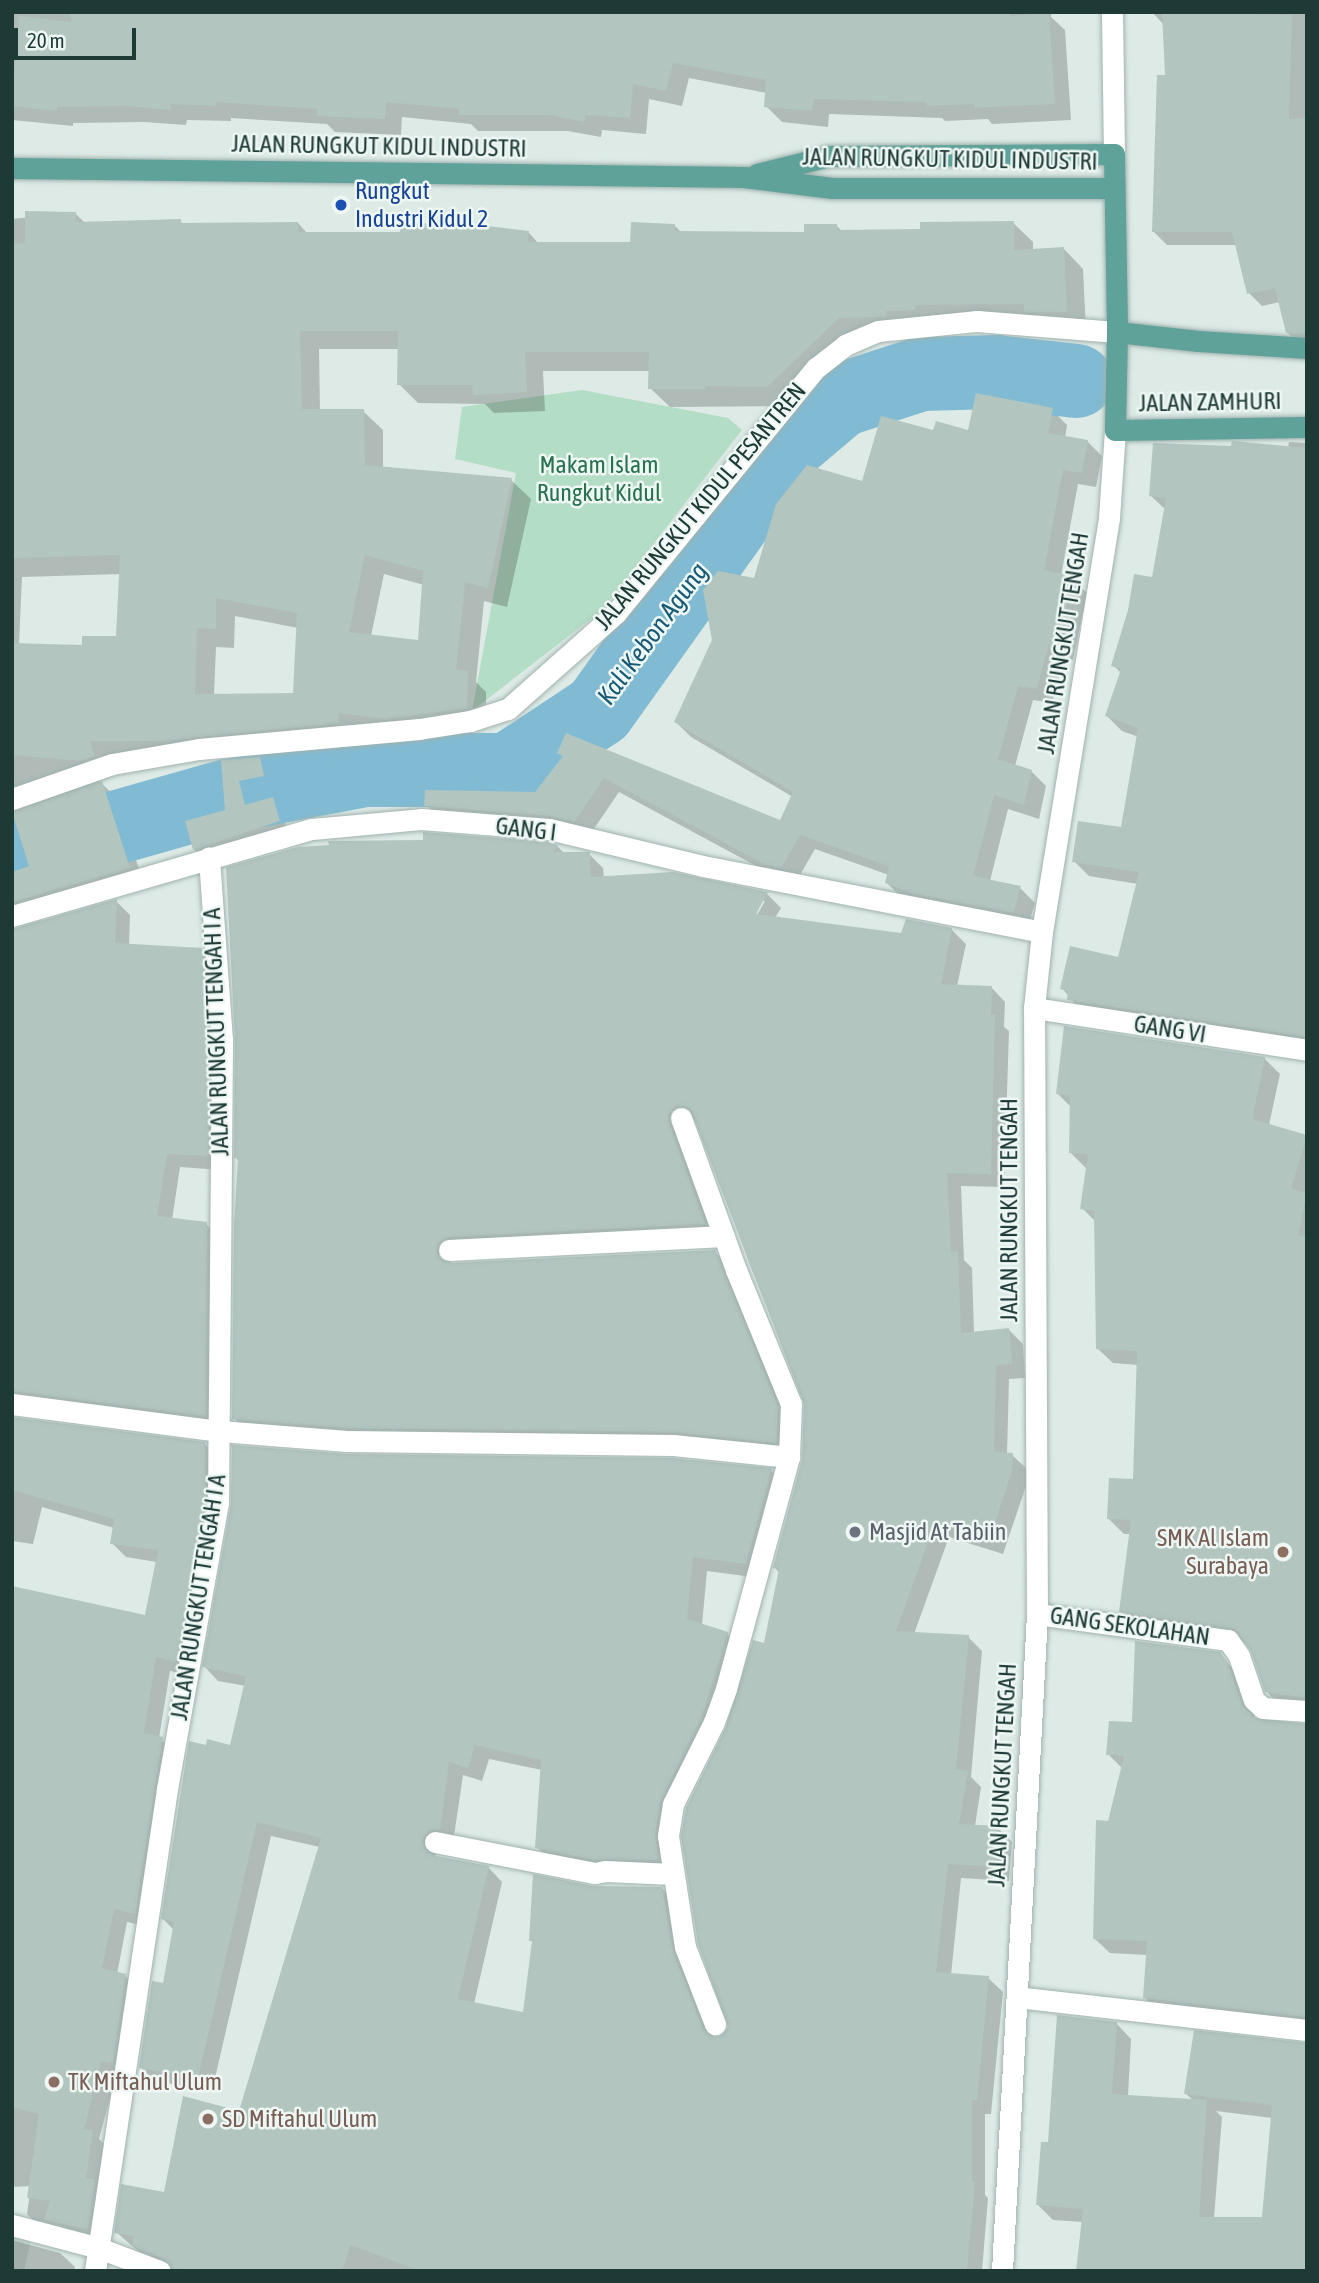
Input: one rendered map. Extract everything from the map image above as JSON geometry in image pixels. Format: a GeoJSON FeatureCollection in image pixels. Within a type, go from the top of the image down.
{"type":"FeatureCollection","features":[{"type":"Feature","properties":{"kind":"main road","name":"JALAN RUNGKUT KIDUL INDUSTRI"},"geometry":{"type":"LineString","coordinates":[[744,177],[829,156],[1114,154]]}},
{"type":"Feature","properties":{"kind":"main road","name":"JALAN RUNGKUT TENGAH"},"geometry":{"type":"LineString","coordinates":[[1114,154],[1117,332],[1115,430]]}},
{"type":"Feature","properties":{"kind":"main road","name":"JALAN RUNGKUT KIDUL INDUSTRI"},"geometry":{"type":"LineString","coordinates":[[12,168],[744,177],[832,188],[1114,188]]}},
{"type":"Feature","properties":{"kind":"main road"},"geometry":{"type":"LineString","coordinates":[[1117,332],[1307,348]]}},
{"type":"Feature","properties":{"kind":"main road","name":"JALAN ZAMHURI"},"geometry":{"type":"LineString","coordinates":[[1115,430],[1307,427]]}},
{"type":"Feature","properties":{"kind":"street"},"geometry":{"type":"LineString","coordinates":[[1112,12],[1114,154]]}},
{"type":"Feature","properties":{"kind":"street","name":"JALAN RUNGKUT KIDUL PESANTREN"},"geometry":{"type":"LineString","coordinates":[[12,799],[112,764],[200,749],[419,729],[470,721],[508,709],[616,613],[816,368],[845,345],[878,331],[977,321],[1117,332]]}},
{"type":"Feature","properties":{"kind":"street","name":"JALAN RUNGKUT TENGAH"},"geometry":{"type":"LineString","coordinates":[[1002,2271],[1037,1614],[1034,1009],[1042,932],[1109,519],[1115,430]]}},
{"type":"Feature","properties":{"kind":"street","name":"GANG I"},"geometry":{"type":"LineString","coordinates":[[12,916],[209,857],[312,830],[421,819],[549,830],[703,866],[1042,932]]}},
{"type":"Feature","properties":{"kind":"street","name":"JALAN RUNGKUT TENGAH I A"},"geometry":{"type":"LineString","coordinates":[[95,2271],[166,1789],[218,1502],[222,1040],[209,857]]}},
{"type":"Feature","properties":{"kind":"street","name":"GANG VI"},"geometry":{"type":"LineString","coordinates":[[1034,1009],[1307,1049]]}},
{"type":"Feature","properties":{"kind":"street"},"geometry":{"type":"LineString","coordinates":[[681,1118],[724,1236],[791,1404],[789,1457],[726,1689],[713,1724],[673,1804],[668,1836],[685,1947],[715,2024]]}},
{"type":"Feature","properties":{"kind":"street"},"geometry":{"type":"LineString","coordinates":[[449,1250],[724,1236]]}},
{"type":"Feature","properties":{"kind":"street"},"geometry":{"type":"LineString","coordinates":[[12,1404],[220,1431],[380,1443],[673,1445],[789,1457]]}},
{"type":"Feature","properties":{"kind":"street","name":"GANG SEKOLAHAN"},"geometry":{"type":"LineString","coordinates":[[1037,1614],[1228,1640],[1239,1656],[1254,1700],[1263,1708],[1307,1712]]}},
{"type":"Feature","properties":{"kind":"street"},"geometry":{"type":"LineString","coordinates":[[435,1842],[595,1873],[605,1871],[673,1874]]}},
{"type":"Feature","properties":{"kind":"street"},"geometry":{"type":"LineString","coordinates":[[1017,1997],[1307,2030]]}},
{"type":"Feature","properties":{"kind":"street"},"geometry":{"type":"LineString","coordinates":[[12,2225],[99,2248],[160,2271]]}},
{"type":"Feature","properties":{"kind":"shaded area"},"geometry":{"type":"Polygon","coordinates":[[[12,2235],[31,2239],[24,2271],[12,2271],[12,2235]]]}},
{"type":"Feature","properties":{"kind":"green space","name":"Makam Islam Rungkut Kidul"},"geometry":{"type":"Polygon","coordinates":[[[582,390],[728,418],[742,430],[601,611],[472,711],[516,473],[455,459],[462,407],[582,390]]]}},
{"type":"Feature","properties":{"kind":"building"},"geometry":{"type":"Polygon","coordinates":[[[69,12],[1011,12],[1011,16],[1049,12],[1055,104],[974,108],[974,104],[927,106],[927,102],[814,99],[812,111],[764,107],[766,80],[673,63],[666,91],[633,84],[630,118],[586,115],[584,122],[550,115],[459,115],[459,109],[386,102],[385,119],[317,116],[317,109],[216,102],[216,106],[171,104],[171,110],[127,106],[57,107],[57,111],[12,106],[19,16],[72,22],[69,12]]]}},
{"type":"Feature","properties":{"kind":"building"},"geometry":{"type":"Polygon","coordinates":[[[1162,12],[1292,15],[1289,119],[1307,118],[1307,335],[1286,333],[1275,288],[1247,294],[1232,232],[1152,232],[1157,75],[1165,75],[1162,12]]]}},
{"type":"Feature","properties":{"kind":"building"},"geometry":{"type":"Polygon","coordinates":[[[25,211],[76,212],[76,222],[181,219],[181,223],[298,222],[298,232],[400,232],[400,223],[472,224],[529,231],[528,242],[630,242],[631,222],[675,224],[675,231],[804,232],[804,224],[837,224],[837,230],[920,229],[920,222],[1014,221],[1014,250],[1064,247],[1067,312],[1024,312],[1024,304],[915,305],[915,310],[886,311],[886,317],[839,318],[767,387],[648,389],[649,352],[525,352],[527,392],[473,395],[472,385],[397,385],[398,331],[300,331],[302,409],[364,409],[365,465],[512,478],[488,588],[465,582],[456,670],[468,671],[467,708],[385,719],[339,713],[338,723],[161,741],[90,741],[95,756],[81,761],[12,755],[12,643],[82,645],[82,636],[116,636],[120,555],[12,558],[12,244],[25,243],[25,211]],[[365,555],[349,632],[418,640],[423,571],[365,555]],[[216,598],[216,629],[197,628],[195,694],[293,693],[297,613],[216,598]]]}},
{"type":"Feature","properties":{"kind":"building"},"geometry":{"type":"Polygon","coordinates":[[[976,393],[1053,408],[1048,433],[1088,440],[1082,473],[1063,470],[1044,570],[1073,576],[1058,646],[1049,644],[1037,689],[1018,686],[998,759],[1032,770],[1024,805],[994,795],[973,876],[1021,886],[1013,913],[915,894],[885,883],[889,866],[800,835],[781,868],[764,864],[604,778],[574,822],[550,816],[424,806],[425,790],[535,792],[563,756],[557,753],[566,733],[780,820],[793,792],[674,722],[712,640],[703,590],[718,571],[754,578],[776,504],[807,465],[862,481],[881,416],[933,430],[936,421],[968,430],[976,393]]]}},
{"type":"Feature","properties":{"kind":"building"},"geometry":{"type":"Polygon","coordinates":[[[1232,441],[1307,448],[1307,1037],[1067,1000],[1068,991],[1060,989],[1070,946],[1118,957],[1139,872],[1072,862],[1078,821],[1121,827],[1138,728],[1105,716],[1121,669],[1111,666],[1128,610],[1134,574],[1152,577],[1166,498],[1149,496],[1153,443],[1231,446],[1232,441]]]}},
{"type":"Feature","properties":{"kind":"building"},"geometry":{"type":"Polygon","coordinates":[[[260,757],[264,776],[239,781],[245,805],[273,797],[280,821],[193,850],[185,821],[225,810],[221,760],[260,757]]]}},
{"type":"Feature","properties":{"kind":"building"},"geometry":{"type":"Polygon","coordinates":[[[102,781],[130,868],[12,902],[12,872],[29,866],[12,812],[102,781]]]}},
{"type":"Feature","properties":{"kind":"building"},"geometry":{"type":"Polygon","coordinates":[[[423,832],[547,842],[558,845],[553,852],[590,852],[590,877],[673,872],[768,892],[756,914],[901,933],[906,919],[952,928],[941,984],[992,986],[991,1015],[995,1015],[991,1174],[947,1173],[951,1252],[958,1251],[961,1333],[1009,1328],[1012,1364],[996,1365],[994,1452],[1013,1453],[1012,1471],[989,1541],[935,1523],[896,1631],[969,1635],[956,1769],[968,1771],[959,1824],[998,1826],[996,1867],[948,1864],[936,1972],[989,1976],[977,2100],[972,2100],[972,2182],[975,2182],[967,2271],[420,2271],[351,2245],[342,2271],[173,2271],[165,2259],[132,2246],[134,2236],[114,2233],[121,2184],[164,2192],[183,2096],[239,2111],[321,1838],[257,1822],[198,2078],[139,2068],[152,1981],[163,1983],[174,1922],[161,1919],[189,1741],[206,1745],[207,1739],[230,1745],[246,1676],[202,1667],[231,1504],[232,1445],[347,1454],[672,1458],[772,1468],[746,1564],[693,1557],[687,1619],[728,1632],[701,1719],[660,1802],[655,1834],[658,1860],[595,1860],[535,1848],[541,1760],[475,1745],[468,1768],[449,1762],[440,1830],[430,1830],[422,1840],[426,1851],[436,1856],[489,1866],[458,1999],[523,2012],[532,1941],[529,1941],[533,1874],[593,1886],[662,1887],[673,1951],[703,2029],[714,2037],[720,2036],[728,2027],[698,1944],[681,1836],[686,1808],[725,1729],[753,1640],[764,1643],[779,1569],[773,1568],[802,1460],[804,1404],[690,1108],[676,1106],[668,1115],[705,1224],[448,1237],[438,1243],[436,1251],[442,1261],[450,1263],[715,1250],[778,1406],[776,1443],[673,1432],[348,1428],[232,1419],[234,1225],[238,1158],[234,1158],[235,1040],[226,867],[298,847],[329,845],[328,841],[423,840],[423,832]]]}},
{"type":"Feature","properties":{"kind":"building"},"geometry":{"type":"Polygon","coordinates":[[[117,899],[115,943],[202,948],[209,1040],[208,1156],[167,1154],[157,1216],[207,1222],[206,1416],[12,1391],[12,929],[117,899]]]}},
{"type":"Feature","properties":{"kind":"building"},"geometry":{"type":"Polygon","coordinates":[[[1064,1026],[1265,1057],[1252,1119],[1307,1135],[1291,1189],[1307,1193],[1298,1235],[1307,1237],[1307,1698],[1265,1692],[1251,1651],[1234,1629],[1119,1612],[1131,1520],[1107,1519],[1109,1478],[1133,1479],[1137,1351],[1096,1349],[1094,1211],[1080,1209],[1088,1154],[1069,1153],[1070,1096],[1056,1094],[1064,1026]]]}},
{"type":"Feature","properties":{"kind":"building"},"geometry":{"type":"Polygon","coordinates":[[[12,1417],[205,1442],[205,1501],[176,1662],[156,1657],[144,1733],[163,1737],[135,1914],[114,1909],[102,1968],[126,1974],[113,2063],[101,2061],[84,2129],[93,2130],[86,2178],[95,2180],[88,2229],[44,2220],[50,2201],[27,2198],[39,2114],[12,2107],[12,1586],[145,1615],[158,1550],[110,1544],[114,1519],[12,1490],[12,1417]]]}},
{"type":"Feature","properties":{"kind":"building"},"geometry":{"type":"Polygon","coordinates":[[[1135,1641],[1220,1652],[1227,1662],[1242,1705],[1254,1718],[1307,1724],[1307,2017],[1143,1998],[1147,1941],[1093,1939],[1096,1820],[1108,1821],[1124,1756],[1106,1755],[1109,1721],[1132,1722],[1135,1641]]]}},
{"type":"Feature","properties":{"kind":"building"},"geometry":{"type":"Polygon","coordinates":[[[1057,2015],[1117,2022],[1112,2094],[1207,2100],[1199,2217],[1262,2217],[1272,2105],[1184,2094],[1194,2030],[1307,2043],[1307,2271],[1076,2271],[1083,2209],[1036,2205],[1041,2142],[1048,2142],[1057,2015]]]}},
{"type":"Feature","properties":{"kind":"waterway","name":"Kali Kebon Agung"},"geometry":{"type":"LineString","coordinates":[[12,857],[228,796],[366,770],[508,770],[599,710],[789,444],[841,400],[921,374],[997,372],[1076,381]]}},
{"type":"Feature","properties":{"kind":"place","name":"Rungkut Industri Kidul 2"},"geometry":{"type":"Point","coordinates":[341,205]}},
{"type":"Feature","properties":{"kind":"place","name":"Masjid At Tabiin"},"geometry":{"type":"Point","coordinates":[855,1532]}},
{"type":"Feature","properties":{"kind":"place","name":"SMK Al Islam Surabaya"},"geometry":{"type":"Point","coordinates":[1283,1552]}},
{"type":"Feature","properties":{"kind":"place","name":"TK Miftahul Ulum"},"geometry":{"type":"Point","coordinates":[54,2082]}},
{"type":"Feature","properties":{"kind":"place","name":"SD Miftahul Ulum"},"geometry":{"type":"Point","coordinates":[208,2119]}}]}
